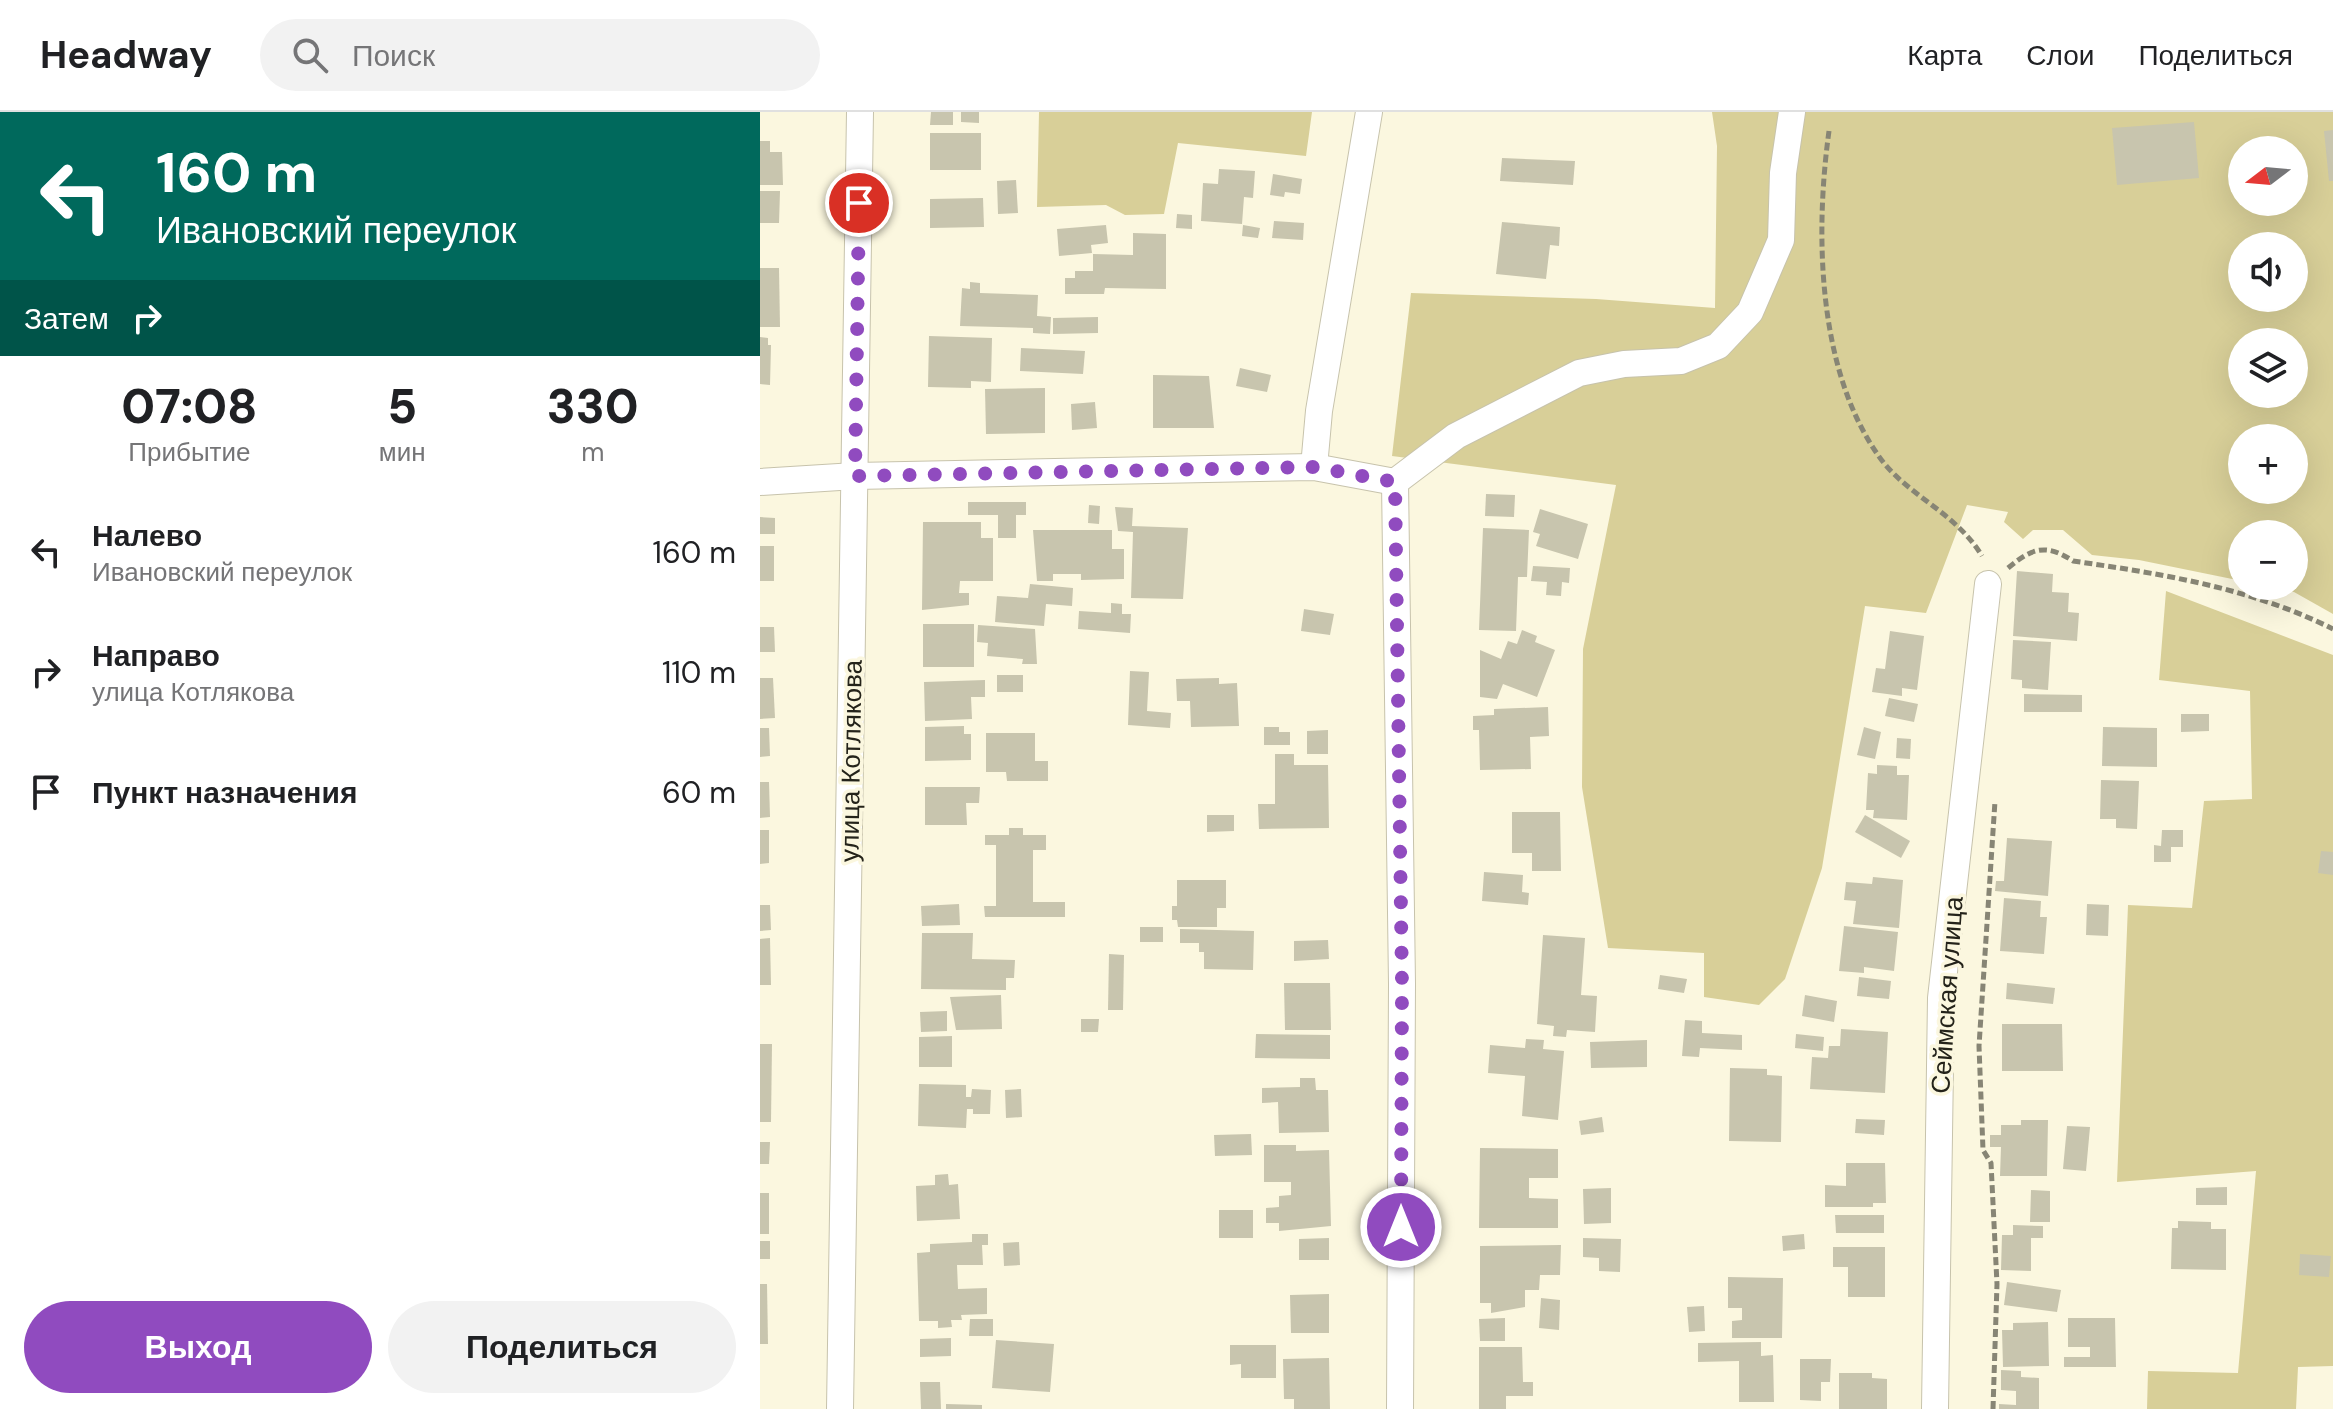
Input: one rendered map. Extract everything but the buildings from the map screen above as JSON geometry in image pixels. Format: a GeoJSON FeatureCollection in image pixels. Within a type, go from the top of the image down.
{"type":"FeatureCollection","features":[{"type":"Feature","properties":{"kind":"street","name":"улица Котлякова"},"geometry":{"type":"LineString","coordinates":[[840,1409],[860,112]]}},
{"type":"Feature","properties":{"kind":"street"},"geometry":{"type":"LineString","coordinates":[[1314,467],[1319,411],[1369,112]]}},
{"type":"Feature","properties":{"kind":"street"},"geometry":{"type":"LineString","coordinates":[[760,482],[855,476],[1314,467],[1395,482],[1456,436],[1579,373],[1624,364],[1681,361],[1718,346],[1750,312],[1781,240],[1783,173],[1792,112]]}},
{"type":"Feature","properties":{"kind":"street"},"geometry":{"type":"LineString","coordinates":[[1395,482],[1402,984],[1400,1409]]}},
{"type":"Feature","properties":{"kind":"street","name":"Сеймская улица"},"geometry":{"type":"LineString","coordinates":[[1935,1409],[1941,998],[1988,584]]}},
{"type":"Feature","properties":{"kind":"path"},"geometry":{"type":"LineString","coordinates":[[1829,131],[1822,182],[1828,328],[1838,369],[1878,456],[1972,539],[1987,564],[1988,584]]}},
{"type":"Feature","properties":{"kind":"path"},"geometry":{"type":"LineString","coordinates":[[1988,584],[2036,550],[2056,550],[2073,561],[2199,582],[2285,605],[2333,629]]}},
{"type":"Feature","properties":{"kind":"path"},"geometry":{"type":"LineString","coordinates":[[1993,1409],[1997,1284],[1991,1163],[1983,1150],[1979,1046],[1996,797]]}},
{"type":"Feature","properties":{"kind":"shaded area"},"geometry":{"type":"Polygon","coordinates":[[[1039,112],[1312,112],[1306,156],[1178,143],[1164,214],[1125,215],[1106,205],[1037,207],[1039,112]]]}},
{"type":"Feature","properties":{"kind":"shaded area"},"geometry":{"type":"Polygon","coordinates":[[[1712,112],[2333,112],[2333,614],[2308,600],[2308,520],[2228,520],[2228,578],[2139,560],[2092,555],[2063,530],[2033,530],[2023,539],[2004,522],[2008,512],[1967,505],[1926,613],[1865,606],[1822,868],[1785,979],[1759,1005],[1704,997],[1704,953],[1608,948],[1582,787],[1583,649],[1616,485],[1392,456],[1411,293],[1596,299],[1715,308],[1717,146],[1712,112]]]}},
{"type":"Feature","properties":{"kind":"shaded area"},"geometry":{"type":"Polygon","coordinates":[[[2166,591],[2333,655],[2333,1366],[2298,1367],[2296,1409],[2147,1409],[2148,1371],[2238,1373],[2256,1171],[2117,1182],[2128,905],[2192,908],[2204,801],[2252,799],[2250,691],[2159,680],[2166,591]]]}},
{"type":"Feature","properties":{"kind":"route"},"geometry":{"type":"LineString","coordinates":[[859,203],[855,476],[1314,467],[1395,482],[1402,984],[1401,1227]]}}]}
